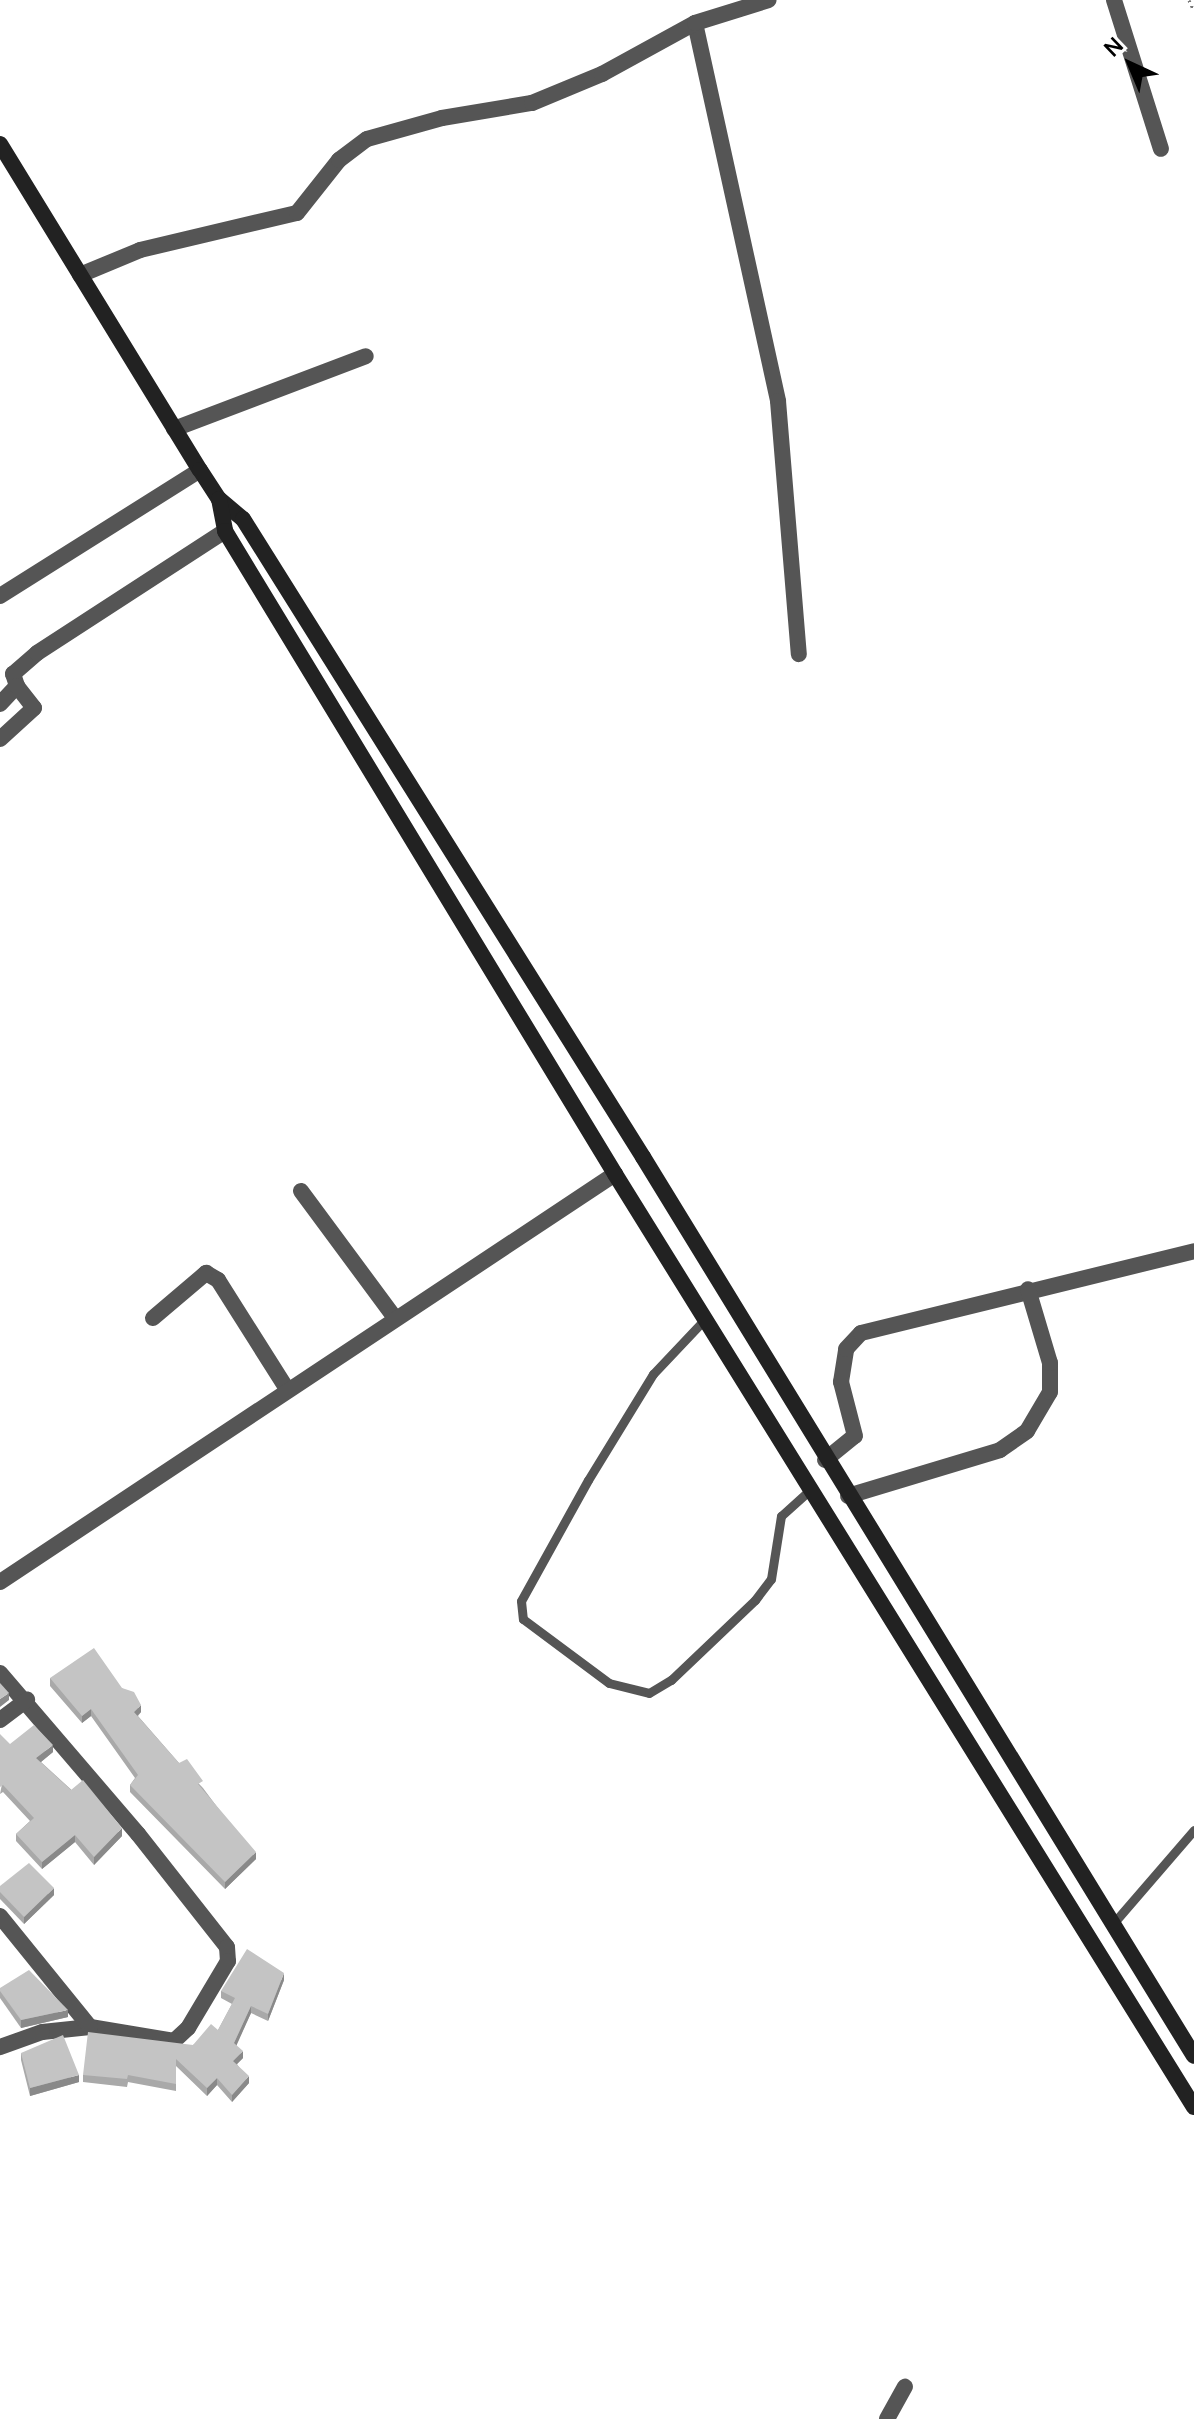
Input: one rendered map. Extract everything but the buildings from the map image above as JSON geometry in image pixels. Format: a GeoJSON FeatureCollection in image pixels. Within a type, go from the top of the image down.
{"type":"FeatureCollection","features":[{"type":"Feature","properties":{"kind":"main road"},"geometry":{"type":"LineString","coordinates":[[0,144],[200,470],[219,499],[243,519],[406,778],[1111,1926],[1194,2056]]}},
{"type":"Feature","properties":{"kind":"main road"},"geometry":{"type":"LineString","coordinates":[[219,499],[225,531],[615,1174],[1194,2107]]}},
{"type":"Feature","properties":{"kind":"street"},"geometry":{"type":"LineString","coordinates":[[80,275],[140,250],[297,213],[339,160],[367,139],[442,118],[532,103],[602,74],[695,23],[769,0]]}},
{"type":"Feature","properties":{"kind":"street"},"geometry":{"type":"LineString","coordinates":[[1114,0],[1161,149]]}},
{"type":"Feature","properties":{"kind":"street"},"geometry":{"type":"LineString","coordinates":[[695,23],[778,401],[799,654]]}},
{"type":"Feature","properties":{"kind":"street"},"geometry":{"type":"LineString","coordinates":[[174,429],[366,356]]}},
{"type":"Feature","properties":{"kind":"street"},"geometry":{"type":"LineString","coordinates":[[0,596],[200,470]]}},
{"type":"Feature","properties":{"kind":"street"},"geometry":{"type":"LineString","coordinates":[[0,739],[34,708],[17,686],[13,674],[37,653],[225,531]]}},
{"type":"Feature","properties":{"kind":"street"},"geometry":{"type":"LineString","coordinates":[[0,704],[17,686]]}},
{"type":"Feature","properties":{"kind":"street"},"geometry":{"type":"LineString","coordinates":[[0,1582],[615,1174]]}},
{"type":"Feature","properties":{"kind":"street"},"geometry":{"type":"LineString","coordinates":[[301,1191],[395,1318]]}},
{"type":"Feature","properties":{"kind":"street"},"geometry":{"type":"LineString","coordinates":[[825,1460],[855,1436],[841,1382],[846,1349],[861,1333],[1028,1289],[1194,1251]]}},
{"type":"Feature","properties":{"kind":"street"},"geometry":{"type":"LineString","coordinates":[[153,1318],[206,1273],[218,1280],[287,1389]]}},
{"type":"Feature","properties":{"kind":"street"},"geometry":{"type":"LineString","coordinates":[[848,1496],[1000,1450],[1027,1431],[1050,1392],[1050,1363],[1028,1289]]}},
{"type":"Feature","properties":{"kind":"street"},"geometry":{"type":"LineString","coordinates":[[0,1673],[27,1700],[227,1947],[228,1961],[188,2028],[174,2041],[90,2027],[42,2032],[0,2047]]}},
{"type":"Feature","properties":{"kind":"street"},"geometry":{"type":"LineString","coordinates":[[0,1720],[27,1700]]}},
{"type":"Feature","properties":{"kind":"street"},"geometry":{"type":"LineString","coordinates":[[2,1923],[90,2027]]}},
{"type":"Feature","properties":{"kind":"street"},"geometry":{"type":"LineString","coordinates":[[887,2419],[905,2387]]}},
{"type":"Feature","properties":{"kind":"lane"},"geometry":{"type":"LineString","coordinates":[[705,1319],[653,1374],[596,1467],[521,1601],[523,1619],[609,1683],[649,1693],[671,1680],[755,1600],[771,1579],[781,1516],[810,1490]]}},
{"type":"Feature","properties":{"kind":"lane"},"geometry":{"type":"LineString","coordinates":[[1111,1926],[1194,1830]]}},
{"type":"Feature","properties":{"kind":"path"},"geometry":{"type":"LineString","coordinates":[[1189,0],[1194,11]]}}]}
